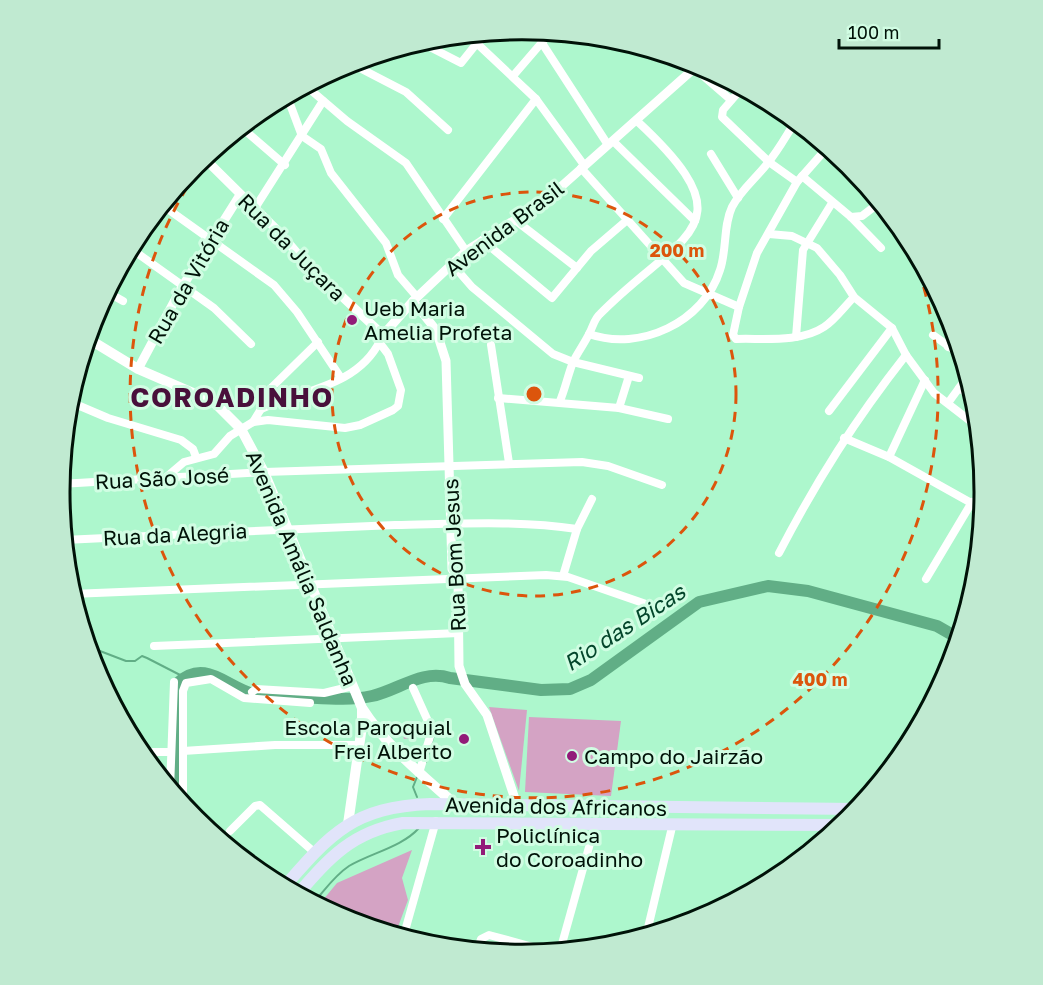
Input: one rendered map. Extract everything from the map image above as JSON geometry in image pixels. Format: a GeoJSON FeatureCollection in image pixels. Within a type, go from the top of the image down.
{"type":"FeatureCollection","features":[{"type":"Feature","properties":{"kind":"main road","name":"Avenida Amália Saldanha"},"geometry":{"type":"LineString","coordinates":[[95,343],[138,369],[214,402],[241,429],[264,472],[354,688],[366,724],[359,745],[348,824]]}},
{"type":"Feature","properties":{"kind":"main road"},"geometry":{"type":"LineString","coordinates":[[366,724],[456,805]]}},
{"type":"Feature","properties":{"kind":"main road","name":"Avenida dos Africanos"},"geometry":{"type":"LineString","coordinates":[[290,881],[328,838],[348,824],[396,807],[517,805],[844,809]]}},
{"type":"Feature","properties":{"kind":"main road"},"geometry":{"type":"LineString","coordinates":[[460,821],[475,815],[512,815],[517,811],[517,805]]}},
{"type":"Feature","properties":{"kind":"main road"},"geometry":{"type":"LineString","coordinates":[[545,821],[544,815],[549,812],[562,812],[581,806]]}},
{"type":"Feature","properties":{"kind":"main road"},"geometry":{"type":"LineString","coordinates":[[769,824],[771,817],[785,816],[796,808]]}},
{"type":"Feature","properties":{"kind":"main road","name":"Avenida dos Africanos"},"geometry":{"type":"LineString","coordinates":[[303,888],[331,857],[358,837],[388,826],[436,821],[545,821],[769,824],[824,829]]}},
{"type":"Feature","properties":{"kind":"street"},"geometry":{"type":"LineString","coordinates":[[434,49],[461,63],[477,43],[536,99],[583,167],[662,261],[684,283],[709,296],[739,307]]}},
{"type":"Feature","properties":{"kind":"street"},"geometry":{"type":"LineString","coordinates":[[513,75],[542,43],[611,143],[695,221]]}},
{"type":"Feature","properties":{"kind":"street"},"geometry":{"type":"LineString","coordinates":[[363,69],[406,92],[448,130]]}},
{"type":"Feature","properties":{"kind":"street","name":"Avenida Brasil"},"geometry":{"type":"LineString","coordinates":[[261,409],[306,394],[341,378],[363,364],[381,338],[415,299],[466,251],[546,200],[637,121],[686,72]]}},
{"type":"Feature","properties":{"kind":"street"},"geometry":{"type":"LineString","coordinates":[[713,83],[731,100]]}},
{"type":"Feature","properties":{"kind":"street"},"geometry":{"type":"LineString","coordinates":[[313,92],[346,121],[406,163],[466,251]]}},
{"type":"Feature","properties":{"kind":"street"},"geometry":{"type":"LineString","coordinates":[[736,95],[723,110],[722,117],[769,162],[799,179],[851,217],[880,248]]}},
{"type":"Feature","properties":{"kind":"street"},"geometry":{"type":"LineString","coordinates":[[443,219],[536,99]]}},
{"type":"Feature","properties":{"kind":"street"},"geometry":{"type":"LineString","coordinates":[[255,207],[285,165],[323,101]]}},
{"type":"Feature","properties":{"kind":"street"},"geometry":{"type":"LineString","coordinates":[[290,105],[302,136],[321,149],[331,173],[386,243],[398,275],[415,299]]}},
{"type":"Feature","properties":{"kind":"street"},"geometry":{"type":"LineString","coordinates":[[560,402],[573,362],[599,314],[676,249],[695,221],[699,206],[692,183],[668,150],[637,121]]}},
{"type":"Feature","properties":{"kind":"street"},"geometry":{"type":"LineString","coordinates":[[589,334],[611,339],[636,337],[666,330],[691,314],[709,296],[721,267],[730,215],[738,198],[769,162],[790,129]]}},
{"type":"Feature","properties":{"kind":"street"},"geometry":{"type":"LineString","coordinates":[[248,133],[285,165]]}},
{"type":"Feature","properties":{"kind":"street"},"geometry":{"type":"LineString","coordinates":[[711,154],[738,198]]}},
{"type":"Feature","properties":{"kind":"street"},"geometry":{"type":"LineString","coordinates":[[821,154],[799,179],[757,253],[733,332],[736,339],[796,337],[815,333],[826,326],[854,297]]}},
{"type":"Feature","properties":{"kind":"street","name":"Rua da Juçara"},"geometry":{"type":"LineString","coordinates":[[211,165],[255,207],[302,259],[381,338]]}},
{"type":"Feature","properties":{"kind":"street","name":"Rua da Vitória"},"geometry":{"type":"LineString","coordinates":[[138,369],[182,287],[240,195]]}},
{"type":"Feature","properties":{"kind":"street"},"geometry":{"type":"LineString","coordinates":[[796,337],[800,264],[806,242],[832,203]]}},
{"type":"Feature","properties":{"kind":"street"},"geometry":{"type":"LineString","coordinates":[[851,217],[862,216],[872,208]]}},
{"type":"Feature","properties":{"kind":"street"},"geometry":{"type":"LineString","coordinates":[[169,210],[274,285],[318,342],[341,378]]}},
{"type":"Feature","properties":{"kind":"street"},"geometry":{"type":"LineString","coordinates":[[515,220],[577,268]]}},
{"type":"Feature","properties":{"kind":"street"},"geometry":{"type":"LineString","coordinates":[[482,240],[548,296],[554,297],[591,251],[626,220]]}},
{"type":"Feature","properties":{"kind":"street"},"geometry":{"type":"LineString","coordinates":[[769,234],[792,236],[817,248],[830,260],[854,297],[891,328],[906,355],[934,393],[967,419]]}},
{"type":"Feature","properties":{"kind":"street"},"geometry":{"type":"LineString","coordinates":[[138,254],[214,308],[250,344]]}},
{"type":"Feature","properties":{"kind":"street"},"geometry":{"type":"LineString","coordinates":[[452,264],[472,287],[553,354],[573,362],[639,378]]}},
{"type":"Feature","properties":{"kind":"street"},"geometry":{"type":"LineString","coordinates":[[115,296],[123,301]]}},
{"type":"Feature","properties":{"kind":"street","name":"Rua Bom Jesus"},"geometry":{"type":"LineString","coordinates":[[415,299],[436,330],[445,354],[452,569],[458,578],[461,672],[465,684],[487,715],[517,805]]}},
{"type":"Feature","properties":{"kind":"street"},"geometry":{"type":"LineString","coordinates":[[829,411],[891,328]]}},
{"type":"Feature","properties":{"kind":"street"},"geometry":{"type":"LineString","coordinates":[[933,335],[948,347]]}},
{"type":"Feature","properties":{"kind":"street"},"geometry":{"type":"LineString","coordinates":[[253,422],[290,421],[345,428],[360,425],[393,411],[398,406],[401,390],[381,338]]}},
{"type":"Feature","properties":{"kind":"street"},"geometry":{"type":"LineString","coordinates":[[165,478],[184,462],[214,454],[241,429],[253,422],[276,382],[318,342]]}},
{"type":"Feature","properties":{"kind":"street"},"geometry":{"type":"LineString","coordinates":[[491,345],[509,463]]}},
{"type":"Feature","properties":{"kind":"street"},"geometry":{"type":"LineString","coordinates":[[779,553],[814,486],[844,438],[906,355]]}},
{"type":"Feature","properties":{"kind":"street"},"geometry":{"type":"LineString","coordinates":[[619,408],[629,376]]}},
{"type":"Feature","properties":{"kind":"street"},"geometry":{"type":"LineString","coordinates":[[889,457],[925,380]]}},
{"type":"Feature","properties":{"kind":"street"},"geometry":{"type":"LineString","coordinates":[[948,403],[959,388],[961,390]]}},
{"type":"Feature","properties":{"kind":"street"},"geometry":{"type":"LineString","coordinates":[[498,398],[619,408],[668,419]]}},
{"type":"Feature","properties":{"kind":"street"},"geometry":{"type":"LineString","coordinates":[[78,405],[108,418],[181,440],[193,449],[196,457]]}},
{"type":"Feature","properties":{"kind":"street"},"geometry":{"type":"LineString","coordinates":[[844,438],[889,457],[972,502],[926,579]]}},
{"type":"Feature","properties":{"kind":"street","name":"Rua São José"},"geometry":{"type":"LineString","coordinates":[[70,483],[264,472],[590,462],[662,485]]}},
{"type":"Feature","properties":{"kind":"street"},"geometry":{"type":"LineString","coordinates":[[563,576],[577,528],[592,499]]}},
{"type":"Feature","properties":{"kind":"street","name":"Rua da Alegria"},"geometry":{"type":"LineString","coordinates":[[72,540],[287,528],[450,524],[538,524],[577,528]]}},
{"type":"Feature","properties":{"kind":"street"},"geometry":{"type":"LineString","coordinates":[[81,594],[458,578],[563,576],[646,604]]}},
{"type":"Feature","properties":{"kind":"street"},"geometry":{"type":"LineString","coordinates":[[154,646],[459,633]]}},
{"type":"Feature","properties":{"kind":"street"},"geometry":{"type":"LineString","coordinates":[[183,792],[183,691],[188,682],[211,679],[235,694],[310,704]]}},
{"type":"Feature","properties":{"kind":"street"},"geometry":{"type":"LineString","coordinates":[[170,777],[174,682]]}},
{"type":"Feature","properties":{"kind":"street"},"geometry":{"type":"LineString","coordinates":[[251,696],[256,689],[324,693],[354,688]]}},
{"type":"Feature","properties":{"kind":"street"},"geometry":{"type":"LineString","coordinates":[[413,688],[432,730],[419,773]]}},
{"type":"Feature","properties":{"kind":"street"},"geometry":{"type":"LineString","coordinates":[[183,751],[275,745],[359,745]]}},
{"type":"Feature","properties":{"kind":"street"},"geometry":{"type":"LineString","coordinates":[[152,752],[171,752]]}},
{"type":"Feature","properties":{"kind":"street"},"geometry":{"type":"LineString","coordinates":[[230,831],[255,806],[260,805],[314,852]]}},
{"type":"Feature","properties":{"kind":"street"},"geometry":{"type":"LineString","coordinates":[[406,929],[436,821]]}},
{"type":"Feature","properties":{"kind":"street"},"geometry":{"type":"LineString","coordinates":[[562,943],[596,822]]}},
{"type":"Feature","properties":{"kind":"street"},"geometry":{"type":"LineString","coordinates":[[648,926],[673,823]]}},
{"type":"Feature","properties":{"kind":"street"},"geometry":{"type":"LineString","coordinates":[[481,943],[484,936],[495,936],[523,944]]}},
{"type":"Feature","properties":{"kind":"shaded area"},"geometry":{"type":"Polygon","coordinates":[[[489,707],[527,710],[519,791],[489,707]]]}},
{"type":"Feature","properties":{"kind":"shaded area","name":"Campo do Jairzão"},"geometry":{"type":"Polygon","coordinates":[[[529,717],[621,721],[611,796],[525,792],[529,717]]]}},
{"type":"Feature","properties":{"kind":"shaded area"},"geometry":{"type":"Polygon","coordinates":[[[416,726],[428,727],[427,735],[404,739],[402,732],[416,726]]]}},
{"type":"Feature","properties":{"kind":"shaded area"},"geometry":{"type":"Polygon","coordinates":[[[412,850],[402,878],[408,900],[398,927],[376,921],[324,899],[337,883],[412,850]]]}},
{"type":"Feature","properties":{"kind":"waterway","name":"Rio das Bicas"},"geometry":{"type":"LineString","coordinates":[[176,784],[178,683],[197,673],[216,676],[253,694],[270,696],[326,698],[372,696],[430,676],[541,690],[570,689],[591,680],[699,602],[768,586],[808,591],[937,626],[951,634]]}},
{"type":"Feature","properties":{"kind":"waterway"},"geometry":{"type":"LineString","coordinates":[[98,650],[126,661],[135,661],[142,656],[184,677]]}},
{"type":"Feature","properties":{"kind":"waterway"},"geometry":{"type":"LineString","coordinates":[[426,762],[435,731]]}},
{"type":"Feature","properties":{"kind":"waterway"},"geometry":{"type":"LineString","coordinates":[[417,777],[413,787],[417,797]]}},
{"type":"Feature","properties":{"kind":"waterway"},"geometry":{"type":"LineString","coordinates":[[319,896],[349,866],[395,845],[419,828]]}},
{"type":"Feature","properties":{"kind":"place","name":"Ueb Maria Amelia Profeta"},"geometry":{"type":"Point","coordinates":[352,320]}},
{"type":"Feature","properties":{"kind":"place","name":"Escola Paroquial Frei Alberto"},"geometry":{"type":"Point","coordinates":[464,739]}},
{"type":"Feature","properties":{"kind":"place","name":"Campo do Jairzão"},"geometry":{"type":"Point","coordinates":[572,756]}},
{"type":"Feature","properties":{"kind":"place","name":"Policlínica do Coroadinho"},"geometry":{"type":"Point","coordinates":[483,847]}},
{"type":"Feature","properties":{"kind":"district","name":"COROADINHO"},"geometry":{"type":"Point","coordinates":[232,397]}}]}
